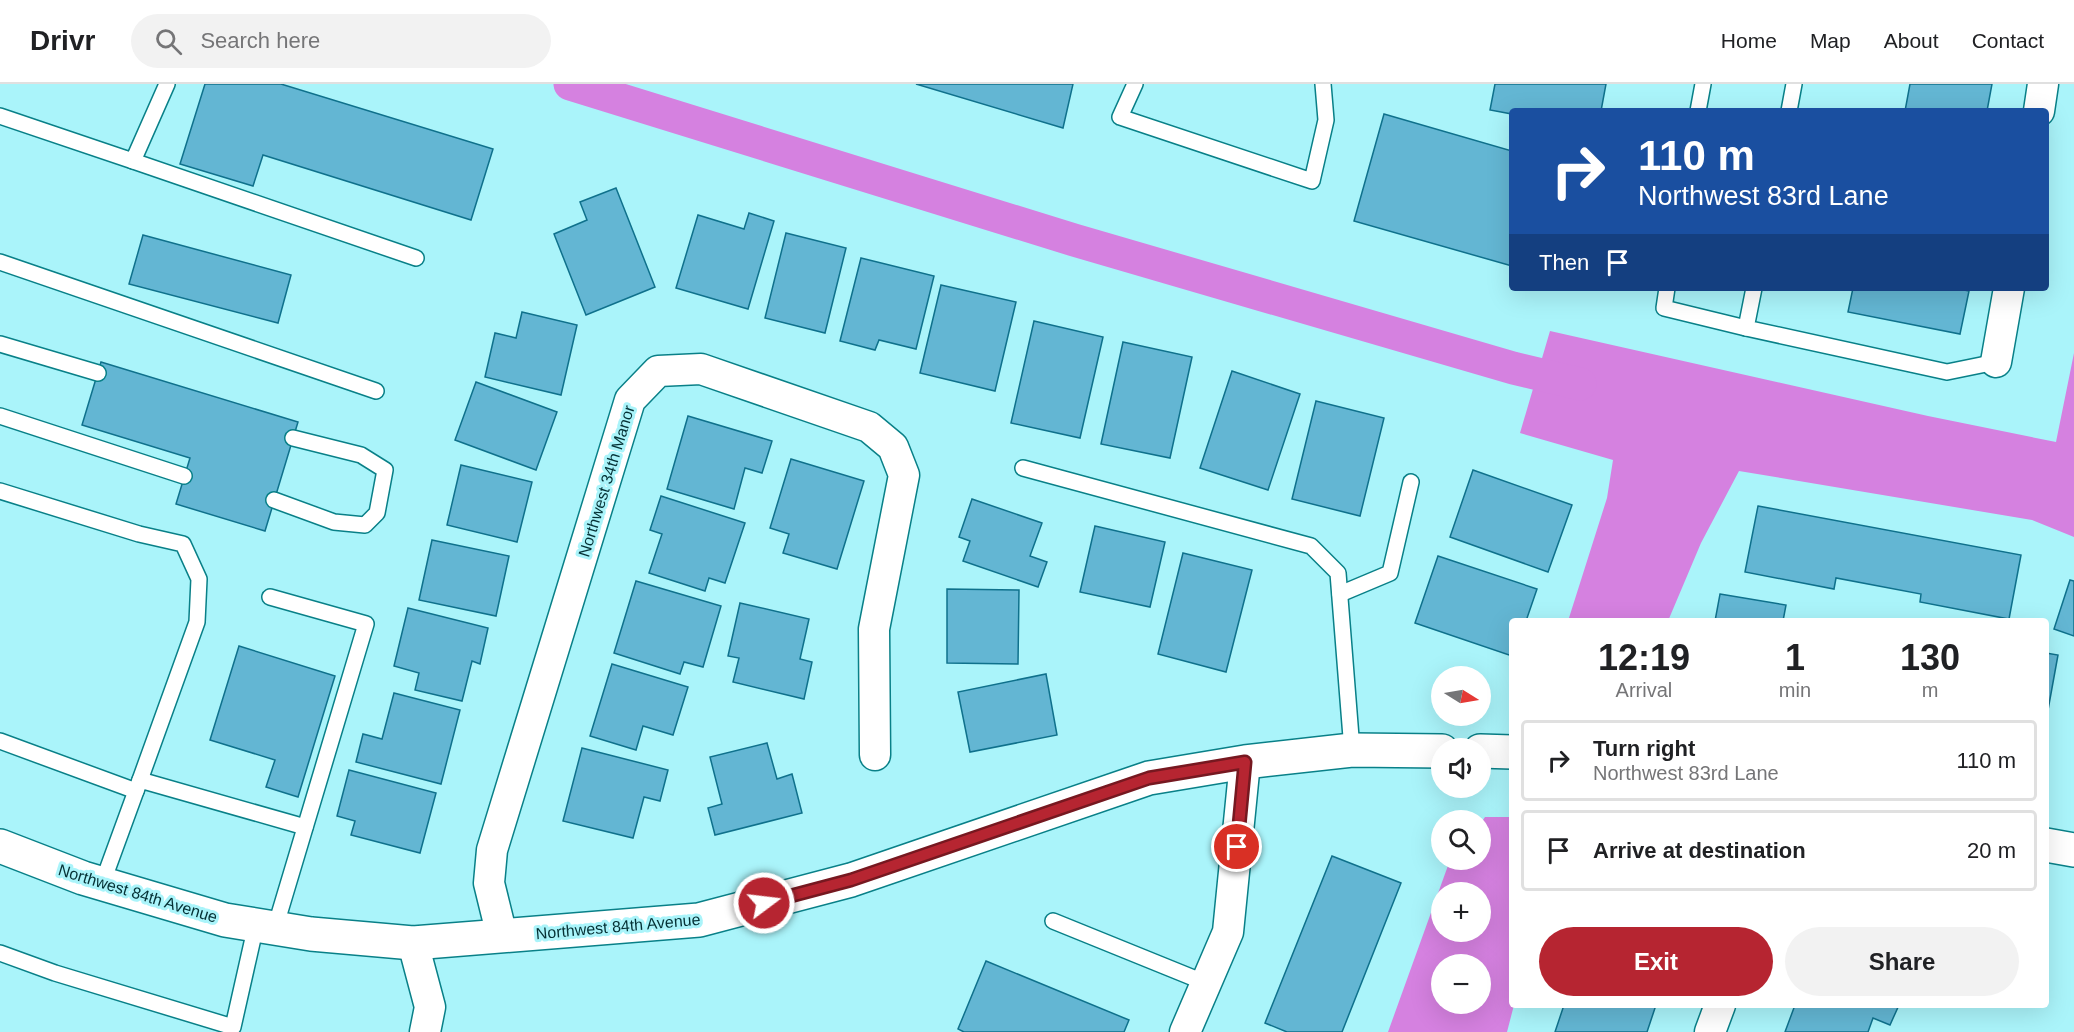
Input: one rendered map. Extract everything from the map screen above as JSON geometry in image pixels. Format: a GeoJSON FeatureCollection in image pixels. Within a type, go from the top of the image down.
{"type":"FeatureCollection","features":[{"type":"Feature","properties":{"kind":"street"},"geometry":{"type":"LineString","coordinates":[[2039,108],[2043,84]]}},
{"type":"Feature","properties":{"kind":"street"},"geometry":{"type":"LineString","coordinates":[[1996,362],[2008,291]]}},
{"type":"Feature","properties":{"kind":"street","name":"Northwest 34th Manor"},"geometry":{"type":"LineString","coordinates":[[502,936],[489,882],[492,850],[630,400],[658,371],[701,369],[869,427],[893,447],[904,475],[874,629],[875,755]]}},
{"type":"Feature","properties":{"kind":"street","name":"Northwest 84th Avenue"},"geometry":{"type":"LineString","coordinates":[[0,846],[102,884],[225,920],[311,934],[413,943],[699,920],[851,880],[1149,778],[1245,762],[1352,750],[1431,751]]}},
{"type":"Feature","properties":{"kind":"street"},"geometry":{"type":"LineString","coordinates":[[1491,752],[1509,752]]}},
{"type":"Feature","properties":{"kind":"street"},"geometry":{"type":"LineString","coordinates":[[1185,1032],[1228,932],[1245,762]]}},
{"type":"Feature","properties":{"kind":"street"},"geometry":{"type":"LineString","coordinates":[[2049,846],[2074,850]]}},
{"type":"Feature","properties":{"kind":"street"},"geometry":{"type":"LineString","coordinates":[[413,943],[430,1007],[425,1032]]}},
{"type":"Feature","properties":{"kind":"street"},"geometry":{"type":"LineString","coordinates":[[1710,1032],[1719,1008]]}},
{"type":"Feature","properties":{"kind":"lane"},"geometry":{"type":"LineString","coordinates":[[134,161],[167,84]]}},
{"type":"Feature","properties":{"kind":"lane"},"geometry":{"type":"LineString","coordinates":[[1135,84],[1120,117],[1312,181],[1326,120],[1323,84]]}},
{"type":"Feature","properties":{"kind":"lane"},"geometry":{"type":"LineString","coordinates":[[1699,108],[1703,84]]}},
{"type":"Feature","properties":{"kind":"lane"},"geometry":{"type":"LineString","coordinates":[[1789,108],[1794,84]]}},
{"type":"Feature","properties":{"kind":"lane"},"geometry":{"type":"LineString","coordinates":[[0,116],[416,258]]}},
{"type":"Feature","properties":{"kind":"lane"},"geometry":{"type":"LineString","coordinates":[[0,262],[375,391]]}},
{"type":"Feature","properties":{"kind":"lane"},"geometry":{"type":"LineString","coordinates":[[1667,291],[1664,308],[1947,372],[1996,362]]}},
{"type":"Feature","properties":{"kind":"lane"},"geometry":{"type":"LineString","coordinates":[[1746,328],[1753,291]]}},
{"type":"Feature","properties":{"kind":"lane"},"geometry":{"type":"LineString","coordinates":[[0,344],[98,373]]}},
{"type":"Feature","properties":{"kind":"lane"},"geometry":{"type":"LineString","coordinates":[[0,416],[184,476]]}},
{"type":"Feature","properties":{"kind":"lane"},"geometry":{"type":"LineString","coordinates":[[274,500],[334,522],[365,525],[377,513],[385,470],[361,455],[293,438]]}},
{"type":"Feature","properties":{"kind":"lane"},"geometry":{"type":"LineString","coordinates":[[1023,468],[1311,546],[1338,573],[1352,750]]}},
{"type":"Feature","properties":{"kind":"lane"},"geometry":{"type":"LineString","coordinates":[[1340,594],[1390,573],[1411,483]]}},
{"type":"Feature","properties":{"kind":"lane"},"geometry":{"type":"LineString","coordinates":[[0,491],[139,534],[183,544],[199,579],[196,622],[102,884]]}},
{"type":"Feature","properties":{"kind":"lane"},"geometry":{"type":"LineString","coordinates":[[0,952],[55,973],[232,1029],[266,927],[305,827],[366,624],[270,597]]}},
{"type":"Feature","properties":{"kind":"lane"},"geometry":{"type":"LineString","coordinates":[[0,741],[138,786],[305,827]]}},
{"type":"Feature","properties":{"kind":"lane"},"geometry":{"type":"LineString","coordinates":[[1053,921],[1206,983]]}},
{"type":"Feature","properties":{"kind":"shaded area"},"geometry":{"type":"Polygon","coordinates":[[[1550,331],[1928,416],[2056,442],[2074,353],[2074,537],[2032,520],[1739,471],[1701,543],[1669,618],[1569,618],[1607,498],[1613,460],[1520,433],[1550,331]]]}},
{"type":"Feature","properties":{"kind":"shaded area"},"geometry":{"type":"Polygon","coordinates":[[[1491,817],[1509,817],[1509,1008],[1513,1008],[1507,1032],[1388,1032],[1431,913],[1431,942],[1491,942],[1491,882],[1442,882],[1446,870],[1491,870],[1491,817]]]}},
{"type":"Feature","properties":{"kind":"building"},"geometry":{"type":"Polygon","coordinates":[[[205,84],[281,84],[493,149],[471,220],[263,155],[253,186],[180,164],[205,84]]]}},
{"type":"Feature","properties":{"kind":"building"},"geometry":{"type":"Polygon","coordinates":[[[916,84],[1073,84],[1063,128],[916,84]]]}},
{"type":"Feature","properties":{"kind":"building"},"geometry":{"type":"Polygon","coordinates":[[[1495,84],[1606,84],[1602,108],[1509,108],[1509,113],[1490,110],[1495,84]]]}},
{"type":"Feature","properties":{"kind":"building"},"geometry":{"type":"Polygon","coordinates":[[[1910,84],[1992,84],[1988,108],[1906,108],[1910,84]]]}},
{"type":"Feature","properties":{"kind":"building"},"geometry":{"type":"Polygon","coordinates":[[[1384,114],[1509,150],[1509,265],[1354,221],[1384,114]]]}},
{"type":"Feature","properties":{"kind":"building"},"geometry":{"type":"Polygon","coordinates":[[[616,188],[655,287],[586,315],[554,234],[587,220],[580,202],[616,188]]]}},
{"type":"Feature","properties":{"kind":"building"},"geometry":{"type":"Polygon","coordinates":[[[749,213],[774,221],[748,309],[676,288],[698,215],[744,229],[749,213]]]}},
{"type":"Feature","properties":{"kind":"building"},"geometry":{"type":"Polygon","coordinates":[[[786,233],[846,248],[825,333],[765,318],[786,233]]]}},
{"type":"Feature","properties":{"kind":"building"},"geometry":{"type":"Polygon","coordinates":[[[143,235],[291,275],[278,323],[129,284],[143,235]]]}},
{"type":"Feature","properties":{"kind":"building"},"geometry":{"type":"Polygon","coordinates":[[[861,258],[934,276],[916,349],[879,340],[875,350],[840,341],[861,258]]]}},
{"type":"Feature","properties":{"kind":"building"},"geometry":{"type":"Polygon","coordinates":[[[941,285],[1016,302],[995,391],[920,373],[941,285]]]}},
{"type":"Feature","properties":{"kind":"building"},"geometry":{"type":"Polygon","coordinates":[[[1852,291],[1969,291],[1960,334],[1848,312],[1852,291]]]}},
{"type":"Feature","properties":{"kind":"building"},"geometry":{"type":"Polygon","coordinates":[[[522,312],[577,325],[561,395],[485,377],[495,333],[516,338],[522,312]]]}},
{"type":"Feature","properties":{"kind":"building"},"geometry":{"type":"Polygon","coordinates":[[[1034,321],[1103,337],[1080,438],[1011,423],[1034,321]]]}},
{"type":"Feature","properties":{"kind":"building"},"geometry":{"type":"Polygon","coordinates":[[[1123,342],[1192,357],[1170,458],[1101,444],[1123,342]]]}},
{"type":"Feature","properties":{"kind":"building"},"geometry":{"type":"Polygon","coordinates":[[[101,362],[298,422],[265,531],[176,504],[190,458],[82,425],[101,362]]]}},
{"type":"Feature","properties":{"kind":"building"},"geometry":{"type":"Polygon","coordinates":[[[1232,371],[1300,394],[1268,490],[1200,468],[1232,371]]]}},
{"type":"Feature","properties":{"kind":"building"},"geometry":{"type":"Polygon","coordinates":[[[476,382],[557,412],[536,470],[455,440],[476,382]]]}},
{"type":"Feature","properties":{"kind":"building"},"geometry":{"type":"Polygon","coordinates":[[[1316,401],[1384,418],[1360,516],[1292,499],[1316,401]]]}},
{"type":"Feature","properties":{"kind":"building"},"geometry":{"type":"Polygon","coordinates":[[[688,416],[772,441],[762,473],[745,468],[734,509],[667,489],[688,416]]]}},
{"type":"Feature","properties":{"kind":"building"},"geometry":{"type":"Polygon","coordinates":[[[791,459],[864,481],[837,569],[783,553],[789,534],[770,528],[791,459]]]}},
{"type":"Feature","properties":{"kind":"building"},"geometry":{"type":"Polygon","coordinates":[[[461,465],[532,482],[517,542],[447,525],[461,465]]]}},
{"type":"Feature","properties":{"kind":"building"},"geometry":{"type":"Polygon","coordinates":[[[1473,470],[1572,505],[1548,572],[1450,537],[1473,470]]]}},
{"type":"Feature","properties":{"kind":"building"},"geometry":{"type":"Polygon","coordinates":[[[661,496],[745,523],[725,583],[709,578],[705,591],[649,573],[662,534],[650,530],[661,496]]]}},
{"type":"Feature","properties":{"kind":"building"},"geometry":{"type":"Polygon","coordinates":[[[972,499],[1042,523],[1030,556],[1047,562],[1038,587],[963,561],[970,541],[959,537],[972,499]]]}},
{"type":"Feature","properties":{"kind":"building"},"geometry":{"type":"Polygon","coordinates":[[[1758,506],[2021,555],[2009,618],[1920,602],[1921,594],[1836,578],[1834,589],[1745,572],[1758,506]]]}},
{"type":"Feature","properties":{"kind":"building"},"geometry":{"type":"Polygon","coordinates":[[[1095,526],[1165,542],[1150,607],[1080,592],[1095,526]]]}},
{"type":"Feature","properties":{"kind":"building"},"geometry":{"type":"Polygon","coordinates":[[[432,540],[509,556],[496,616],[419,600],[432,540]]]}},
{"type":"Feature","properties":{"kind":"building"},"geometry":{"type":"Polygon","coordinates":[[[1183,553],[1252,570],[1226,672],[1158,654],[1183,553]]]}},
{"type":"Feature","properties":{"kind":"building"},"geometry":{"type":"Polygon","coordinates":[[[1438,556],[1537,589],[1527,618],[1509,618],[1509,655],[1415,623],[1438,556]]]}},
{"type":"Feature","properties":{"kind":"building"},"geometry":{"type":"Polygon","coordinates":[[[2070,580],[2074,581],[2074,636],[2054,629],[2070,580]]]}},
{"type":"Feature","properties":{"kind":"building"},"geometry":{"type":"Polygon","coordinates":[[[636,581],[721,606],[703,667],[684,662],[680,674],[614,653],[636,581]]]}},
{"type":"Feature","properties":{"kind":"building"},"geometry":{"type":"Polygon","coordinates":[[[947,589],[1019,590],[1018,664],[947,663],[947,589]]]}},
{"type":"Feature","properties":{"kind":"building"},"geometry":{"type":"Polygon","coordinates":[[[1720,594],[1786,605],[1784,618],[1716,618],[1720,594]]]}},
{"type":"Feature","properties":{"kind":"building"},"geometry":{"type":"Polygon","coordinates":[[[740,603],[809,619],[800,659],[812,662],[804,699],[733,682],[739,658],[728,656],[740,603]]]}},
{"type":"Feature","properties":{"kind":"building"},"geometry":{"type":"Polygon","coordinates":[[[408,608],[488,628],[480,664],[472,661],[462,701],[415,690],[419,673],[394,666],[408,608]]]}},
{"type":"Feature","properties":{"kind":"building"},"geometry":{"type":"Polygon","coordinates":[[[239,646],[335,676],[298,797],[266,787],[275,760],[210,740],[239,646]]]}},
{"type":"Feature","properties":{"kind":"building"},"geometry":{"type":"Polygon","coordinates":[[[2049,654],[2058,655],[2049,704],[2049,654]]]}},
{"type":"Feature","properties":{"kind":"building"},"geometry":{"type":"Polygon","coordinates":[[[612,664],[688,687],[673,735],[643,726],[636,750],[590,736],[612,664]]]}},
{"type":"Feature","properties":{"kind":"building"},"geometry":{"type":"Polygon","coordinates":[[[1046,674],[1057,735],[970,752],[958,692],[1046,674]]]}},
{"type":"Feature","properties":{"kind":"building"},"geometry":{"type":"Polygon","coordinates":[[[394,693],[460,710],[441,784],[356,762],[363,734],[382,739],[394,693]]]}},
{"type":"Feature","properties":{"kind":"building"},"geometry":{"type":"Polygon","coordinates":[[[767,743],[777,779],[792,774],[802,813],[715,835],[708,808],[722,804],[710,757],[767,743]]]}},
{"type":"Feature","properties":{"kind":"building"},"geometry":{"type":"Polygon","coordinates":[[[582,748],[668,770],[660,801],[644,797],[633,838],[563,821],[582,748]]]}},
{"type":"Feature","properties":{"kind":"building"},"geometry":{"type":"Polygon","coordinates":[[[349,770],[436,793],[420,853],[351,835],[355,821],[337,816],[349,770]]]}},
{"type":"Feature","properties":{"kind":"building"},"geometry":{"type":"Polygon","coordinates":[[[1332,856],[1401,883],[1342,1032],[1287,1032],[1265,1023],[1332,856]]]}},
{"type":"Feature","properties":{"kind":"building"},"geometry":{"type":"Polygon","coordinates":[[[986,961],[1129,1020],[1124,1032],[964,1032],[958,1029],[986,961]]]}},
{"type":"Feature","properties":{"kind":"building"},"geometry":{"type":"Polygon","coordinates":[[[1563,1008],[1655,1008],[1647,1032],[1555,1032],[1563,1008]]]}},
{"type":"Feature","properties":{"kind":"building"},"geometry":{"type":"Polygon","coordinates":[[[1794,1008],[1898,1008],[1890,1025],[1873,1018],[1868,1032],[1785,1032],[1794,1008]]]}},
{"type":"Feature","properties":{"kind":"waterway"},"geometry":{"type":"LineString","coordinates":[[570,84],[1074,240],[1513,368],[1580,384]]}},
{"type":"Feature","properties":{"kind":"route"},"geometry":{"type":"LineString","coordinates":[[764,903],[851,880],[1149,778],[1245,762],[1237,847]]}}]}
